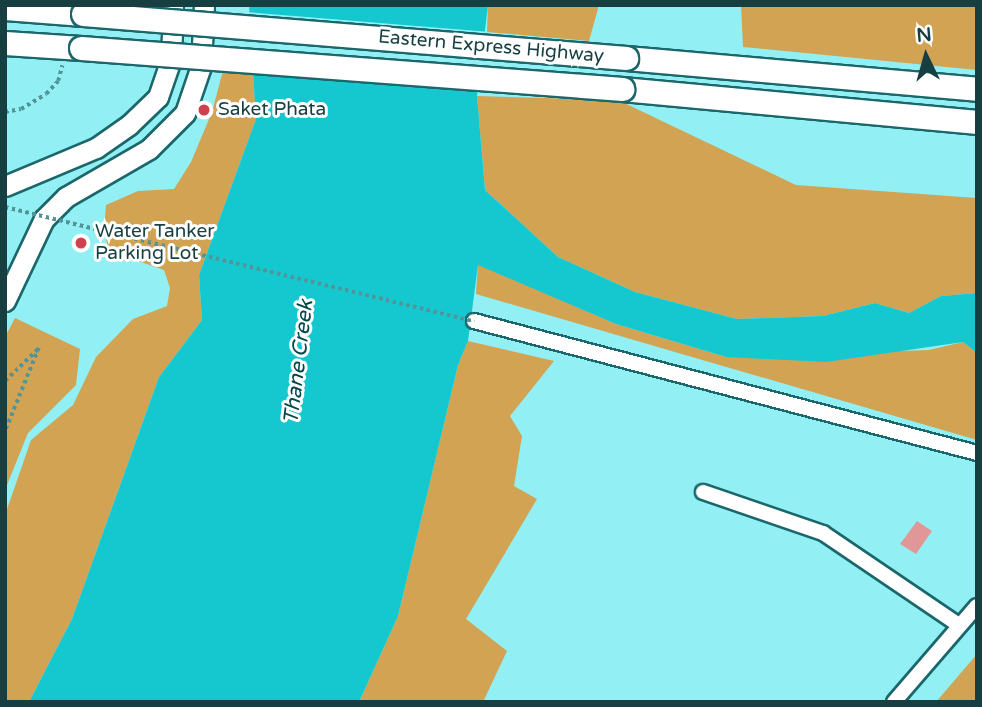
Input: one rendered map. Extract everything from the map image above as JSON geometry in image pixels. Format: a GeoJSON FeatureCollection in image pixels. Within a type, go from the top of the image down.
{"type":"FeatureCollection","features":[{"type":"Feature","properties":{"kind":"highway","name":"Eastern Express Highway"},"geometry":{"type":"LineString","coordinates":[[5,8],[71,11],[977,89]]}},
{"type":"Feature","properties":{"kind":"highway","name":"Eastern Express Highway"},"geometry":{"type":"LineString","coordinates":[[5,43],[622,89],[977,121]]}},
{"type":"Feature","properties":{"kind":"main road"},"geometry":{"type":"LineString","coordinates":[[5,186],[96,148],[129,125],[158,97],[171,60],[173,5]]}},
{"type":"Feature","properties":{"kind":"main road"},"geometry":{"type":"LineString","coordinates":[[5,301],[11,278],[44,219],[66,197],[149,149],[185,113],[201,66],[204,5]]}},
{"type":"Feature","properties":{"kind":"street"},"geometry":{"type":"LineString","coordinates":[[474,321],[977,453]]}},
{"type":"Feature","properties":{"kind":"street"},"geometry":{"type":"LineString","coordinates":[[703,492],[823,533],[958,625]]}},
{"type":"Feature","properties":{"kind":"street"},"geometry":{"type":"LineString","coordinates":[[894,702],[977,606]]}},
{"type":"Feature","properties":{"kind":"path"},"geometry":{"type":"LineString","coordinates":[[5,112],[22,109],[58,81],[73,48]]}},
{"type":"Feature","properties":{"kind":"path"},"geometry":{"type":"LineString","coordinates":[[5,207],[474,321]]}},
{"type":"Feature","properties":{"kind":"path"},"geometry":{"type":"LineString","coordinates":[[5,381],[40,348],[5,432]]}},
{"type":"Feature","properties":{"kind":"shaded area"},"geometry":{"type":"Polygon","coordinates":[[[488,5],[599,5],[589,41],[487,32],[488,5]]]}},
{"type":"Feature","properties":{"kind":"shaded area"},"geometry":{"type":"Polygon","coordinates":[[[741,5],[977,5],[977,70],[743,47],[741,5]]]}},
{"type":"Feature","properties":{"kind":"shaded area"},"geometry":{"type":"Polygon","coordinates":[[[224,67],[253,69],[256,119],[199,275],[202,320],[159,377],[72,619],[29,702],[5,702],[5,515],[31,440],[73,405],[96,357],[133,319],[167,306],[170,288],[164,270],[138,261],[111,261],[104,230],[106,205],[138,191],[174,189],[191,162],[212,112],[224,67]]]}},
{"type":"Feature","properties":{"kind":"shaded area"},"geometry":{"type":"Polygon","coordinates":[[[477,96],[618,100],[796,185],[977,198],[977,293],[941,296],[909,313],[875,303],[823,316],[737,319],[635,292],[558,257],[485,190],[477,96]]]}},
{"type":"Feature","properties":{"kind":"shaded area"},"geometry":{"type":"Polygon","coordinates":[[[478,264],[616,324],[726,357],[929,350],[963,342],[977,353],[977,440],[476,294],[478,264]]]}},
{"type":"Feature","properties":{"kind":"shaded area"},"geometry":{"type":"Polygon","coordinates":[[[15,318],[80,349],[76,385],[28,433],[5,490],[5,337],[15,318]]]}},
{"type":"Feature","properties":{"kind":"shaded area"},"geometry":{"type":"Polygon","coordinates":[[[468,341],[554,361],[510,416],[522,436],[514,486],[537,499],[466,619],[507,651],[483,702],[359,702],[398,616],[458,365],[468,341]]]}},
{"type":"Feature","properties":{"kind":"shaded area"},"geometry":{"type":"Polygon","coordinates":[[[977,654],[977,702],[936,702],[977,654]]]}},
{"type":"Feature","properties":{"kind":"water","name":"Thane Creek"},"geometry":{"type":"Polygon","coordinates":[[[249,5],[488,5],[477,96],[485,190],[558,257],[635,292],[737,319],[823,316],[875,303],[909,313],[941,296],[977,293],[977,353],[963,342],[826,362],[726,357],[616,324],[478,265],[468,341],[458,365],[398,616],[359,702],[29,702],[72,619],[159,377],[202,320],[199,275],[256,119],[249,5]]]}},
{"type":"Feature","properties":{"kind":"pier"},"geometry":{"type":"Polygon","coordinates":[[[246,12],[490,32],[482,88],[249,69],[246,12]]]}},
{"type":"Feature","properties":{"kind":"building"},"geometry":{"type":"Polygon","coordinates":[[[917,521],[932,531],[916,554],[900,544],[917,521]]]}},
{"type":"Feature","properties":{"kind":"place","name":"Saket Phata"},"geometry":{"type":"Point","coordinates":[204,110]}},
{"type":"Feature","properties":{"kind":"place","name":"Water Tanker Parking Lot"},"geometry":{"type":"Point","coordinates":[81,243]}}]}
